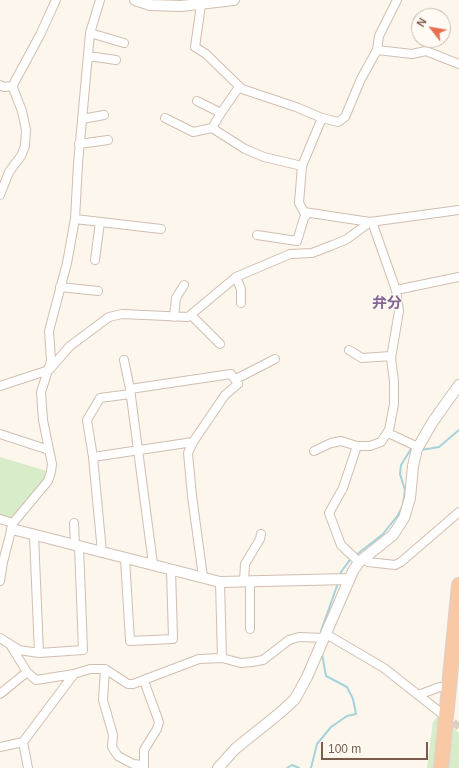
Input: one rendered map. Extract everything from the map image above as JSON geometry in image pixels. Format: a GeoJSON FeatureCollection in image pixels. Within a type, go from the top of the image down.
{"type":"FeatureCollection","features":[{"type":"Feature","properties":{"kind":"highway"},"geometry":{"type":"LineString","coordinates":[[441,768],[459,585]]}},
{"type":"Feature","properties":{"kind":"street"},"geometry":{"type":"LineString","coordinates":[[0,195],[9,172],[21,156],[25,146],[26,130],[14,86],[16,78],[53,10],[56,0]]}},
{"type":"Feature","properties":{"kind":"street"},"geometry":{"type":"LineString","coordinates":[[0,581],[12,526],[48,481],[52,464],[42,420],[41,392],[51,361],[49,331],[60,287],[68,263],[75,220],[79,144],[90,33],[100,0]]}},
{"type":"Feature","properties":{"kind":"street"},"geometry":{"type":"LineString","coordinates":[[135,0],[150,4],[201,5],[234,0]]}},
{"type":"Feature","properties":{"kind":"street"},"geometry":{"type":"LineString","coordinates":[[201,5],[195,47],[206,54],[240,87],[322,118],[338,122],[343,120],[361,79],[377,50],[379,36],[397,0]]}},
{"type":"Feature","properties":{"kind":"street"},"geometry":{"type":"LineString","coordinates":[[90,33],[124,43]]}},
{"type":"Feature","properties":{"kind":"street"},"geometry":{"type":"LineString","coordinates":[[377,50],[412,54],[426,51],[459,64]]}},
{"type":"Feature","properties":{"kind":"street"},"geometry":{"type":"LineString","coordinates":[[88,56],[116,60]]}},
{"type":"Feature","properties":{"kind":"street"},"geometry":{"type":"LineString","coordinates":[[0,85],[4,87],[14,86]]}},
{"type":"Feature","properties":{"kind":"street"},"geometry":{"type":"LineString","coordinates":[[212,128],[240,87]]}},
{"type":"Feature","properties":{"kind":"street"},"geometry":{"type":"LineString","coordinates":[[197,101],[221,113]]}},
{"type":"Feature","properties":{"kind":"street"},"geometry":{"type":"LineString","coordinates":[[82,119],[104,115]]}},
{"type":"Feature","properties":{"kind":"street"},"geometry":{"type":"LineString","coordinates":[[165,118],[189,132],[212,128],[245,149],[264,157],[302,166]]}},
{"type":"Feature","properties":{"kind":"street"},"geometry":{"type":"LineString","coordinates":[[322,118],[302,166],[300,206],[304,212],[371,222],[459,210]]}},
{"type":"Feature","properties":{"kind":"street"},"geometry":{"type":"LineString","coordinates":[[79,144],[108,140]]}},
{"type":"Feature","properties":{"kind":"street"},"geometry":{"type":"LineString","coordinates":[[257,235],[297,241],[304,218],[308,213]]}},
{"type":"Feature","properties":{"kind":"street"},"geometry":{"type":"LineString","coordinates":[[75,220],[161,229]]}},
{"type":"Feature","properties":{"kind":"street"},"geometry":{"type":"LineString","coordinates":[[95,260],[100,222]]}},
{"type":"Feature","properties":{"kind":"street"},"geometry":{"type":"LineString","coordinates":[[0,386],[49,370],[70,346],[109,317],[122,314],[188,317],[236,277],[290,254],[312,253],[333,245],[347,239],[371,222]]}},
{"type":"Feature","properties":{"kind":"street"},"geometry":{"type":"LineString","coordinates":[[314,451],[331,443],[341,441],[357,446],[376,445],[381,442],[388,433],[394,404],[391,356],[399,311],[396,290],[371,222]]}},
{"type":"Feature","properties":{"kind":"street"},"geometry":{"type":"LineString","coordinates":[[236,277],[241,289],[241,303]]}},
{"type":"Feature","properties":{"kind":"street"},"geometry":{"type":"LineString","coordinates":[[396,290],[459,277]]}},
{"type":"Feature","properties":{"kind":"street"},"geometry":{"type":"LineString","coordinates":[[174,317],[176,298],[184,285]]}},
{"type":"Feature","properties":{"kind":"street"},"geometry":{"type":"LineString","coordinates":[[60,287],[98,291]]}},
{"type":"Feature","properties":{"kind":"street"},"geometry":{"type":"LineString","coordinates":[[191,315],[220,344]]}},
{"type":"Feature","properties":{"kind":"street"},"geometry":{"type":"LineString","coordinates":[[349,350],[362,358],[391,356]]}},
{"type":"Feature","properties":{"kind":"street"},"geometry":{"type":"LineString","coordinates":[[236,379],[275,359]]}},
{"type":"Feature","properties":{"kind":"street"},"geometry":{"type":"LineString","coordinates":[[124,360],[130,391],[153,564]]}},
{"type":"Feature","properties":{"kind":"street"},"geometry":{"type":"LineString","coordinates":[[102,552],[88,420],[100,398],[130,391],[231,374],[236,379],[238,384],[225,395],[193,442],[188,453],[203,578]]}},
{"type":"Feature","properties":{"kind":"street"},"geometry":{"type":"LineString","coordinates":[[220,767],[235,749],[295,699],[325,636],[342,579],[357,559],[393,535],[404,518],[410,498],[413,466],[418,447],[432,423],[459,384]]}},
{"type":"Feature","properties":{"kind":"street"},"geometry":{"type":"LineString","coordinates":[[388,433],[418,447]]}},
{"type":"Feature","properties":{"kind":"street"},"geometry":{"type":"LineString","coordinates":[[0,434],[49,450]]}},
{"type":"Feature","properties":{"kind":"street"},"geometry":{"type":"LineString","coordinates":[[93,457],[193,442]]}},
{"type":"Feature","properties":{"kind":"street"},"geometry":{"type":"LineString","coordinates":[[357,446],[343,488],[329,513],[341,545],[357,559],[395,565],[402,562],[459,512]]}},
{"type":"Feature","properties":{"kind":"street"},"geometry":{"type":"LineString","coordinates":[[0,519],[12,526],[34,535],[220,582],[342,579]]}},
{"type":"Feature","properties":{"kind":"street"},"geometry":{"type":"LineString","coordinates":[[0,638],[18,650],[39,653],[83,650],[77,546],[74,523]]}},
{"type":"Feature","properties":{"kind":"street"},"geometry":{"type":"LineString","coordinates":[[250,629],[245,564],[260,539],[261,534]]}},
{"type":"Feature","properties":{"kind":"street"},"geometry":{"type":"LineString","coordinates":[[34,535],[39,653]]}},
{"type":"Feature","properties":{"kind":"street"},"geometry":{"type":"LineString","coordinates":[[125,558],[130,641],[173,639],[171,569]]}},
{"type":"Feature","properties":{"kind":"street"},"geometry":{"type":"LineString","coordinates":[[220,582],[222,658]]}},
{"type":"Feature","properties":{"kind":"street"},"geometry":{"type":"LineString","coordinates":[[11,645],[27,672],[36,680],[74,674],[90,669],[105,669],[128,684],[144,681],[199,659],[222,658],[241,663],[263,660],[289,640],[299,637],[325,636],[384,668],[441,713]]}},
{"type":"Feature","properties":{"kind":"street"},"geometry":{"type":"LineString","coordinates":[[105,669],[103,700],[113,735],[112,747],[118,756],[133,764],[144,766],[144,750],[159,726],[144,681]]}},
{"type":"Feature","properties":{"kind":"street"},"geometry":{"type":"LineString","coordinates":[[0,694],[27,672]]}},
{"type":"Feature","properties":{"kind":"street"},"geometry":{"type":"LineString","coordinates":[[0,747],[23,742],[74,674]]}},
{"type":"Feature","properties":{"kind":"street"},"geometry":{"type":"LineString","coordinates":[[418,695],[440,687]]}},
{"type":"Feature","properties":{"kind":"street"},"geometry":{"type":"LineString","coordinates":[[23,742],[28,768]]}},
{"type":"Feature","properties":{"kind":"green space"},"geometry":{"type":"Polygon","coordinates":[[[0,457],[50,472],[46,480],[11,520],[0,516],[0,457]]]}},
{"type":"Feature","properties":{"kind":"green space"},"geometry":{"type":"Polygon","coordinates":[[[438,716],[459,733],[459,768],[427,768],[433,722],[438,716]]]}},
{"type":"Feature","properties":{"kind":"waterway"},"geometry":{"type":"LineString","coordinates":[[421,450],[439,447],[459,430]]}},
{"type":"Feature","properties":{"kind":"waterway"},"geometry":{"type":"LineString","coordinates":[[356,555],[383,534],[398,515],[403,505],[405,490],[400,474],[401,465],[411,449]]}},
{"type":"Feature","properties":{"kind":"waterway"},"geometry":{"type":"LineString","coordinates":[[340,577],[341,572],[352,557]]}},
{"type":"Feature","properties":{"kind":"waterway"},"geometry":{"type":"LineString","coordinates":[[321,631],[338,583]]}},
{"type":"Feature","properties":{"kind":"waterway"},"geometry":{"type":"LineString","coordinates":[[311,768],[317,744],[331,727],[347,716],[356,714],[353,699],[347,687],[326,676],[322,654]]}},
{"type":"Feature","properties":{"kind":"waterway"},"geometry":{"type":"LineString","coordinates":[[287,768],[292,765],[299,768]]}},
{"type":"Feature","properties":{"kind":"tunnel"},"geometry":{"type":"LineString","coordinates":[[444,715],[459,727]]}},
{"type":"Feature","properties":{"kind":"district","name":"弁分"},"geometry":{"type":"Point","coordinates":[387,304]}}]}
